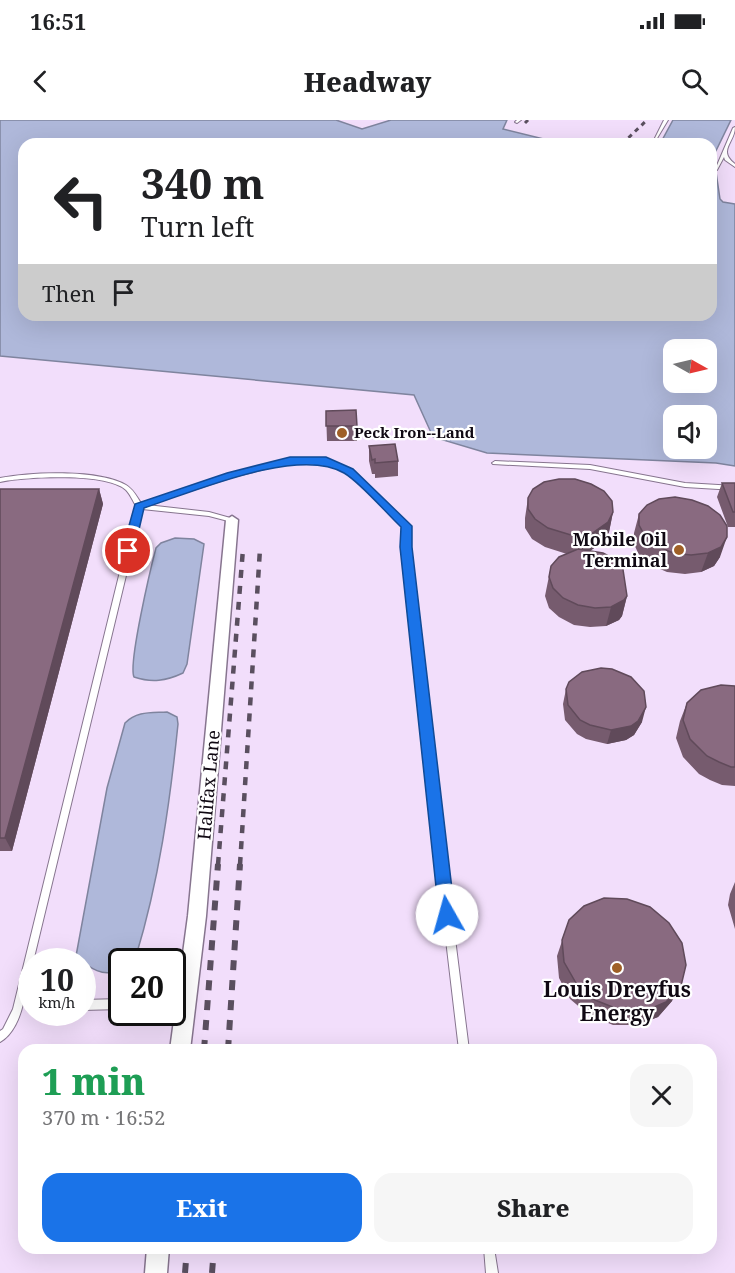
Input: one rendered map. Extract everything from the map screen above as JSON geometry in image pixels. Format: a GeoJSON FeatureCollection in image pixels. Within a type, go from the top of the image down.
{"type":"FeatureCollection","features":[{"type":"Feature","properties":{"kind":"street","name":"Halifax Lane"},"geometry":{"type":"LineString","coordinates":[[186,969],[197,916],[232,520]]}},
{"type":"Feature","properties":{"kind":"street","name":"Halifax Lane"},"geometry":{"type":"LineString","coordinates":[[179,1026],[180,1044]]}},
{"type":"Feature","properties":{"kind":"street"},"geometry":{"type":"LineString","coordinates":[[156,1273],[158,1254]]}},
{"type":"Feature","properties":{"kind":"lane"},"geometry":{"type":"LineString","coordinates":[[656,138],[666,120]]}},
{"type":"Feature","properties":{"kind":"lane"},"geometry":{"type":"LineString","coordinates":[[717,167],[735,128]]}},
{"type":"Feature","properties":{"kind":"lane"},"geometry":{"type":"LineString","coordinates":[[725,152],[726,159],[735,166]]}},
{"type":"Feature","properties":{"kind":"lane"},"geometry":{"type":"LineString","coordinates":[[139,506],[231,476],[290,461],[326,461],[349,471],[406,526],[406,547],[431,779],[463,1044]]}},
{"type":"Feature","properties":{"kind":"lane"},"geometry":{"type":"LineString","coordinates":[[495,463],[590,467],[685,485],[735,488]]}},
{"type":"Feature","properties":{"kind":"lane"},"geometry":{"type":"LineString","coordinates":[[0,480],[39,477],[104,479],[125,486],[139,506],[32,948]]}},
{"type":"Feature","properties":{"kind":"lane"},"geometry":{"type":"LineString","coordinates":[[139,506],[156,510],[212,512],[232,520]]}},
{"type":"Feature","properties":{"kind":"lane"},"geometry":{"type":"LineString","coordinates":[[0,1037],[6,1032],[18,1004]]}},
{"type":"Feature","properties":{"kind":"lane"},"geometry":{"type":"LineString","coordinates":[[490,1254],[492,1273]]}},
{"type":"Feature","properties":{"kind":"water"},"geometry":{"type":"Polygon","coordinates":[[[0,120],[336,120],[362,129],[391,120],[507,120],[503,129],[540,138],[18,138],[18,321],[717,321],[717,179],[720,199],[723,202],[735,204],[735,466],[716,463],[487,453],[433,437],[414,395],[0,356],[0,120]]]}},
{"type":"Feature","properties":{"kind":"water"},"geometry":{"type":"Polygon","coordinates":[[[673,120],[731,120],[717,149],[717,138],[663,138],[673,120]]]}},
{"type":"Feature","properties":{"kind":"water"},"geometry":{"type":"Polygon","coordinates":[[[175,538],[194,539],[204,544],[187,664],[183,673],[171,678],[141,679],[134,677],[134,654],[153,558],[156,548],[161,543],[175,538]]]}},
{"type":"Feature","properties":{"kind":"water"},"geometry":{"type":"Polygon","coordinates":[[[167,712],[177,717],[178,724],[157,870],[138,948],[108,948],[108,973],[97,971],[96,948],[77,948],[107,788],[125,723],[134,716],[167,712]]]}},
{"type":"Feature","properties":{"kind":"building"},"geometry":{"type":"Polygon","coordinates":[[[356,410],[357,426],[326,426],[326,411],[356,410]]]}},
{"type":"Feature","properties":{"kind":"building"},"geometry":{"type":"Polygon","coordinates":[[[395,444],[398,461],[375,463],[375,459],[372,460],[369,446],[395,444]]]}},
{"type":"Feature","properties":{"kind":"building"},"geometry":{"type":"Polygon","coordinates":[[[575,479],[604,491],[612,501],[613,512],[608,522],[584,539],[548,528],[535,519],[528,509],[528,498],[533,489],[544,482],[575,479]]]}},
{"type":"Feature","properties":{"kind":"building"},"geometry":{"type":"Polygon","coordinates":[[[722,483],[735,483],[735,512],[733,512],[722,483]]]}},
{"type":"Feature","properties":{"kind":"building"},"geometry":{"type":"Polygon","coordinates":[[[0,489],[99,489],[5,838],[0,838],[0,489]]]}},
{"type":"Feature","properties":{"kind":"building"},"geometry":{"type":"Polygon","coordinates":[[[675,497],[708,506],[720,515],[727,526],[727,537],[721,547],[708,553],[691,555],[673,553],[657,546],[645,536],[639,525],[639,514],[647,505],[659,499],[675,497]]]}},
{"type":"Feature","properties":{"kind":"building"},"geometry":{"type":"Polygon","coordinates":[[[578,549],[603,553],[622,563],[627,596],[624,600],[611,607],[595,608],[578,605],[563,598],[553,588],[549,577],[551,566],[559,557],[578,549]]]}},
{"type":"Feature","properties":{"kind":"building"},"geometry":{"type":"Polygon","coordinates":[[[601,668],[612,669],[631,677],[644,691],[646,707],[638,721],[631,726],[611,730],[590,725],[580,720],[568,705],[566,689],[569,682],[582,672],[601,668]]]}},
{"type":"Feature","properties":{"kind":"building"},"geometry":{"type":"Polygon","coordinates":[[[721,685],[735,686],[735,767],[707,756],[690,739],[683,720],[687,703],[701,690],[721,685]]]}},
{"type":"Feature","properties":{"kind":"building","name":"Louis Dreyfus Energy"},"geometry":{"type":"Polygon","coordinates":[[[604,898],[627,899],[650,907],[669,923],[682,943],[686,965],[681,986],[666,1002],[645,1011],[620,1010],[595,1000],[576,983],[564,962],[562,940],[569,920],[584,906],[604,898]]]}},
{"type":"Feature","properties":{"kind":"railway"},"geometry":{"type":"LineString","coordinates":[[525,123],[528,120]]}},
{"type":"Feature","properties":{"kind":"railway"},"geometry":{"type":"LineString","coordinates":[[628,138],[647,120]]}},
{"type":"Feature","properties":{"kind":"railway"},"geometry":{"type":"LineString","coordinates":[[218,865],[243,549]]}},
{"type":"Feature","properties":{"kind":"railway"},"geometry":{"type":"LineString","coordinates":[[240,865],[260,549]]}},
{"type":"Feature","properties":{"kind":"railway"},"geometry":{"type":"LineString","coordinates":[[204,1044],[218,864]]}},
{"type":"Feature","properties":{"kind":"railway"},"geometry":{"type":"LineString","coordinates":[[228,1044],[240,864]]}},
{"type":"Feature","properties":{"kind":"railway"},"geometry":{"type":"LineString","coordinates":[[185,1273],[187,1254]]}},
{"type":"Feature","properties":{"kind":"railway"},"geometry":{"type":"LineString","coordinates":[[212,1273],[214,1254]]}},
{"type":"Feature","properties":{"kind":"place","name":"Peck Iron--Land"},"geometry":{"type":"Point","coordinates":[342,433]}},
{"type":"Feature","properties":{"kind":"place","name":"Mobile Oil Terminal"},"geometry":{"type":"Point","coordinates":[679,550]}},
{"type":"Feature","properties":{"kind":"place","name":"Louis Dreyfus Energy"},"geometry":{"type":"Point","coordinates":[617,968]}},
{"type":"Feature","properties":{"kind":"route"},"geometry":{"type":"LineString","coordinates":[[128,551],[139,506],[231,476],[290,461],[326,461],[349,471],[406,526],[406,547],[447,915]]}}]}
